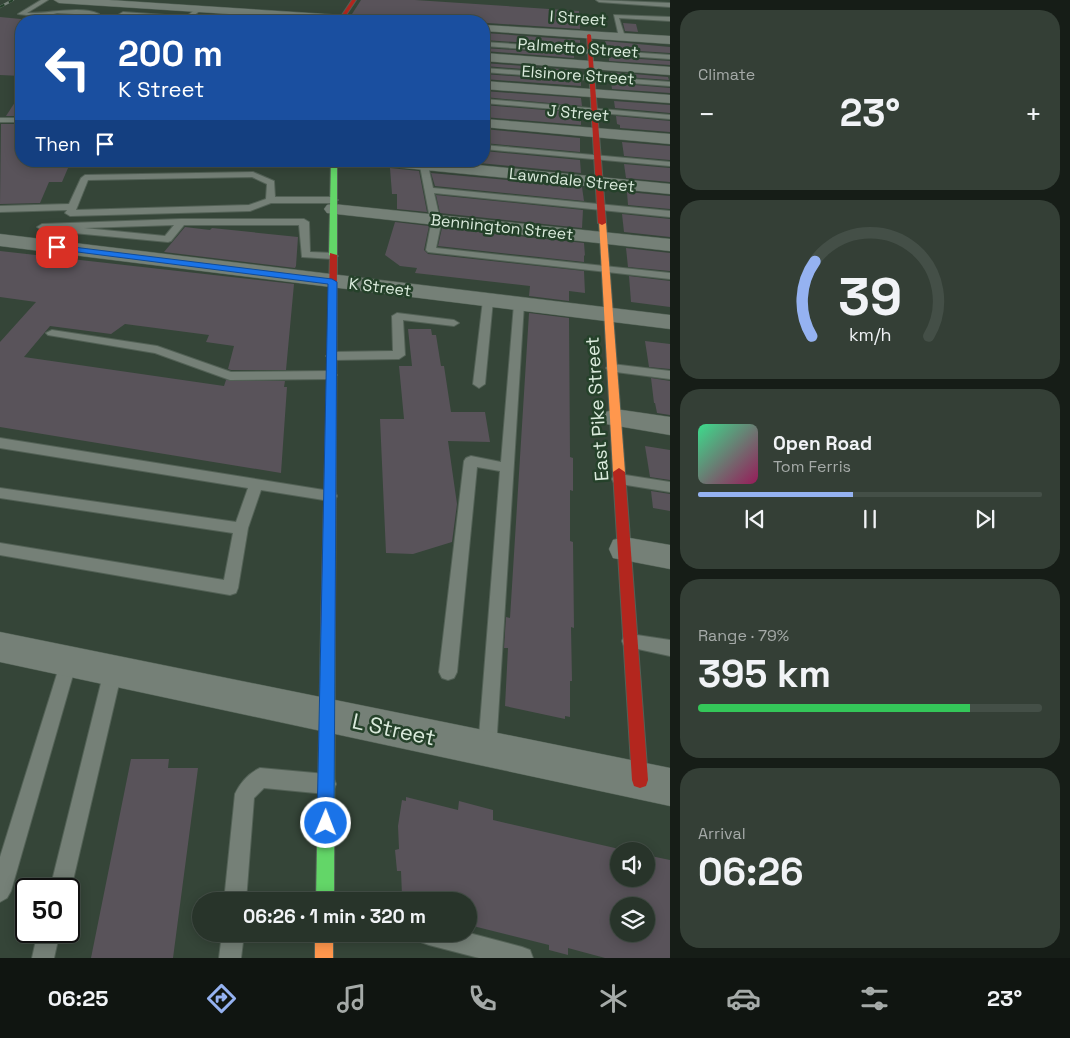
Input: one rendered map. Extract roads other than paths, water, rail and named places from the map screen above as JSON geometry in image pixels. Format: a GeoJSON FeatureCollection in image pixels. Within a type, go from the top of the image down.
{"type":"FeatureCollection","features":[{"type":"Feature","properties":{"kind":"street"},"geometry":{"type":"LineString","coordinates":[[344,15],[354,0]]}},
{"type":"Feature","properties":{"kind":"street"},"geometry":{"type":"LineString","coordinates":[[58,6],[86,2],[199,9],[245,15]]}},
{"type":"Feature","properties":{"kind":"street","name":"I Street"},"geometry":{"type":"LineString","coordinates":[[490,28],[589,35],[627,35],[670,40]]}},
{"type":"Feature","properties":{"kind":"street","name":"East Pike Street"},"geometry":{"type":"LineString","coordinates":[[589,35],[630,641],[655,784]]}},
{"type":"Feature","properties":{"kind":"street","name":"Palmetto Street"},"geometry":{"type":"LineString","coordinates":[[490,57],[670,71]]}},
{"type":"Feature","properties":{"kind":"street","name":"Elsinore Street"},"geometry":{"type":"LineString","coordinates":[[490,85],[670,99]]}},
{"type":"Feature","properties":{"kind":"street","name":"J Street"},"geometry":{"type":"LineString","coordinates":[[490,123],[670,139]]}},
{"type":"Feature","properties":{"kind":"street"},"geometry":{"type":"LineString","coordinates":[[325,892],[334,167]]}},
{"type":"Feature","properties":{"kind":"street","name":"Lawndale Street"},"geometry":{"type":"LineString","coordinates":[[459,167],[670,189]]}},
{"type":"Feature","properties":{"kind":"street","name":"Bennington Street"},"geometry":{"type":"LineString","coordinates":[[334,204],[435,220],[670,245]]}},
{"type":"Feature","properties":{"kind":"street","name":"K Street"},"geometry":{"type":"LineString","coordinates":[[0,240],[670,322]]}},
{"type":"Feature","properties":{"kind":"street"},"geometry":{"type":"LineString","coordinates":[[615,418],[670,426]]}},
{"type":"Feature","properties":{"kind":"street"},"geometry":{"type":"LineString","coordinates":[[624,549],[670,557]]}},
{"type":"Feature","properties":{"kind":"street","name":"L Street"},"geometry":{"type":"LineString","coordinates":[[0,647],[655,784]]}},
{"type":"Feature","properties":{"kind":"street"},"geometry":{"type":"LineString","coordinates":[[324,942],[324,958]]}},
{"type":"Feature","properties":{"kind":"lane"},"geometry":{"type":"LineString","coordinates":[[45,0],[20,14],[43,15],[58,6]]}},
{"type":"Feature","properties":{"kind":"lane"},"geometry":{"type":"LineString","coordinates":[[599,0],[670,5]]}},
{"type":"Feature","properties":{"kind":"lane"},"geometry":{"type":"LineString","coordinates":[[70,12],[86,2]]}},
{"type":"Feature","properties":{"kind":"lane"},"geometry":{"type":"LineString","coordinates":[[34,6],[52,8],[58,6],[70,12],[96,14],[95,15]]}},
{"type":"Feature","properties":{"kind":"lane"},"geometry":{"type":"LineString","coordinates":[[192,15],[199,9]]}},
{"type":"Feature","properties":{"kind":"lane"},"geometry":{"type":"LineString","coordinates":[[627,35],[616,16],[670,19]]}},
{"type":"Feature","properties":{"kind":"lane"},"geometry":{"type":"LineString","coordinates":[[627,24],[670,25]]}},
{"type":"Feature","properties":{"kind":"lane"},"geometry":{"type":"LineString","coordinates":[[490,44],[670,57]]}},
{"type":"Feature","properties":{"kind":"lane"},"geometry":{"type":"LineString","coordinates":[[490,70],[670,84]]}},
{"type":"Feature","properties":{"kind":"lane"},"geometry":{"type":"LineString","coordinates":[[490,102],[670,117]]}},
{"type":"Feature","properties":{"kind":"lane"},"geometry":{"type":"LineString","coordinates":[[0,120],[15,120]]}},
{"type":"Feature","properties":{"kind":"lane"},"geometry":{"type":"LineString","coordinates":[[490,148],[670,164]]}},
{"type":"Feature","properties":{"kind":"lane"},"geometry":{"type":"LineString","coordinates":[[425,167],[436,224],[431,250],[670,276]]}},
{"type":"Feature","properties":{"kind":"lane"},"geometry":{"type":"LineString","coordinates":[[270,200],[271,182],[253,174],[85,178],[70,212],[250,208],[270,200],[334,204]]}},
{"type":"Feature","properties":{"kind":"lane"},"geometry":{"type":"LineString","coordinates":[[429,190],[670,214]]}},
{"type":"Feature","properties":{"kind":"lane"},"geometry":{"type":"LineString","coordinates":[[0,209],[72,207]]}},
{"type":"Feature","properties":{"kind":"lane"},"geometry":{"type":"LineString","coordinates":[[181,222],[168,239],[42,227],[181,222],[304,222],[305,255],[333,256]]}},
{"type":"Feature","properties":{"kind":"lane"},"geometry":{"type":"LineString","coordinates":[[479,384],[488,300]]}},
{"type":"Feature","properties":{"kind":"lane"},"geometry":{"type":"LineString","coordinates":[[487,748],[520,304]]}},
{"type":"Feature","properties":{"kind":"lane"},"geometry":{"type":"LineString","coordinates":[[332,356],[399,355],[398,316],[454,323]]}},
{"type":"Feature","properties":{"kind":"lane"},"geometry":{"type":"LineString","coordinates":[[52,333],[157,350],[230,376],[331,376]]}},
{"type":"Feature","properties":{"kind":"lane"},"geometry":{"type":"LineString","coordinates":[[612,368],[670,375]]}},
{"type":"Feature","properties":{"kind":"lane"},"geometry":{"type":"LineString","coordinates":[[0,442],[330,496]]}},
{"type":"Feature","properties":{"kind":"lane"},"geometry":{"type":"LineString","coordinates":[[448,672],[471,461],[508,468]]}},
{"type":"Feature","properties":{"kind":"lane"},"geometry":{"type":"LineString","coordinates":[[619,478],[670,487]]}},
{"type":"Feature","properties":{"kind":"lane"},"geometry":{"type":"LineString","coordinates":[[0,549],[230,588],[241,528],[256,484]]}},
{"type":"Feature","properties":{"kind":"lane"},"geometry":{"type":"LineString","coordinates":[[0,492],[241,528]]}},
{"type":"Feature","properties":{"kind":"lane"},"geometry":{"type":"LineString","coordinates":[[630,641],[670,648]]}},
{"type":"Feature","properties":{"kind":"lane"},"geometry":{"type":"LineString","coordinates":[[0,891],[69,661]]}},
{"type":"Feature","properties":{"kind":"lane"},"geometry":{"type":"LineString","coordinates":[[63,878],[114,671]]}},
{"type":"Feature","properties":{"kind":"lane"},"geometry":{"type":"LineString","coordinates":[[236,892],[245,794],[260,778],[326,784]]}},
{"type":"Feature","properties":{"kind":"lane"},"geometry":{"type":"LineString","coordinates":[[230,958],[232,942]]}},
{"type":"Feature","properties":{"kind":"lane"},"geometry":{"type":"LineString","coordinates":[[460,942],[522,958]]}},
{"type":"Feature","properties":{"kind":"lane"},"geometry":{"type":"LineString","coordinates":[[43,958],[46,943]]}},
{"type":"Feature","properties":{"kind":"railway"},"geometry":{"type":"LineString","coordinates":[[0,7],[13,0]]}}]}
